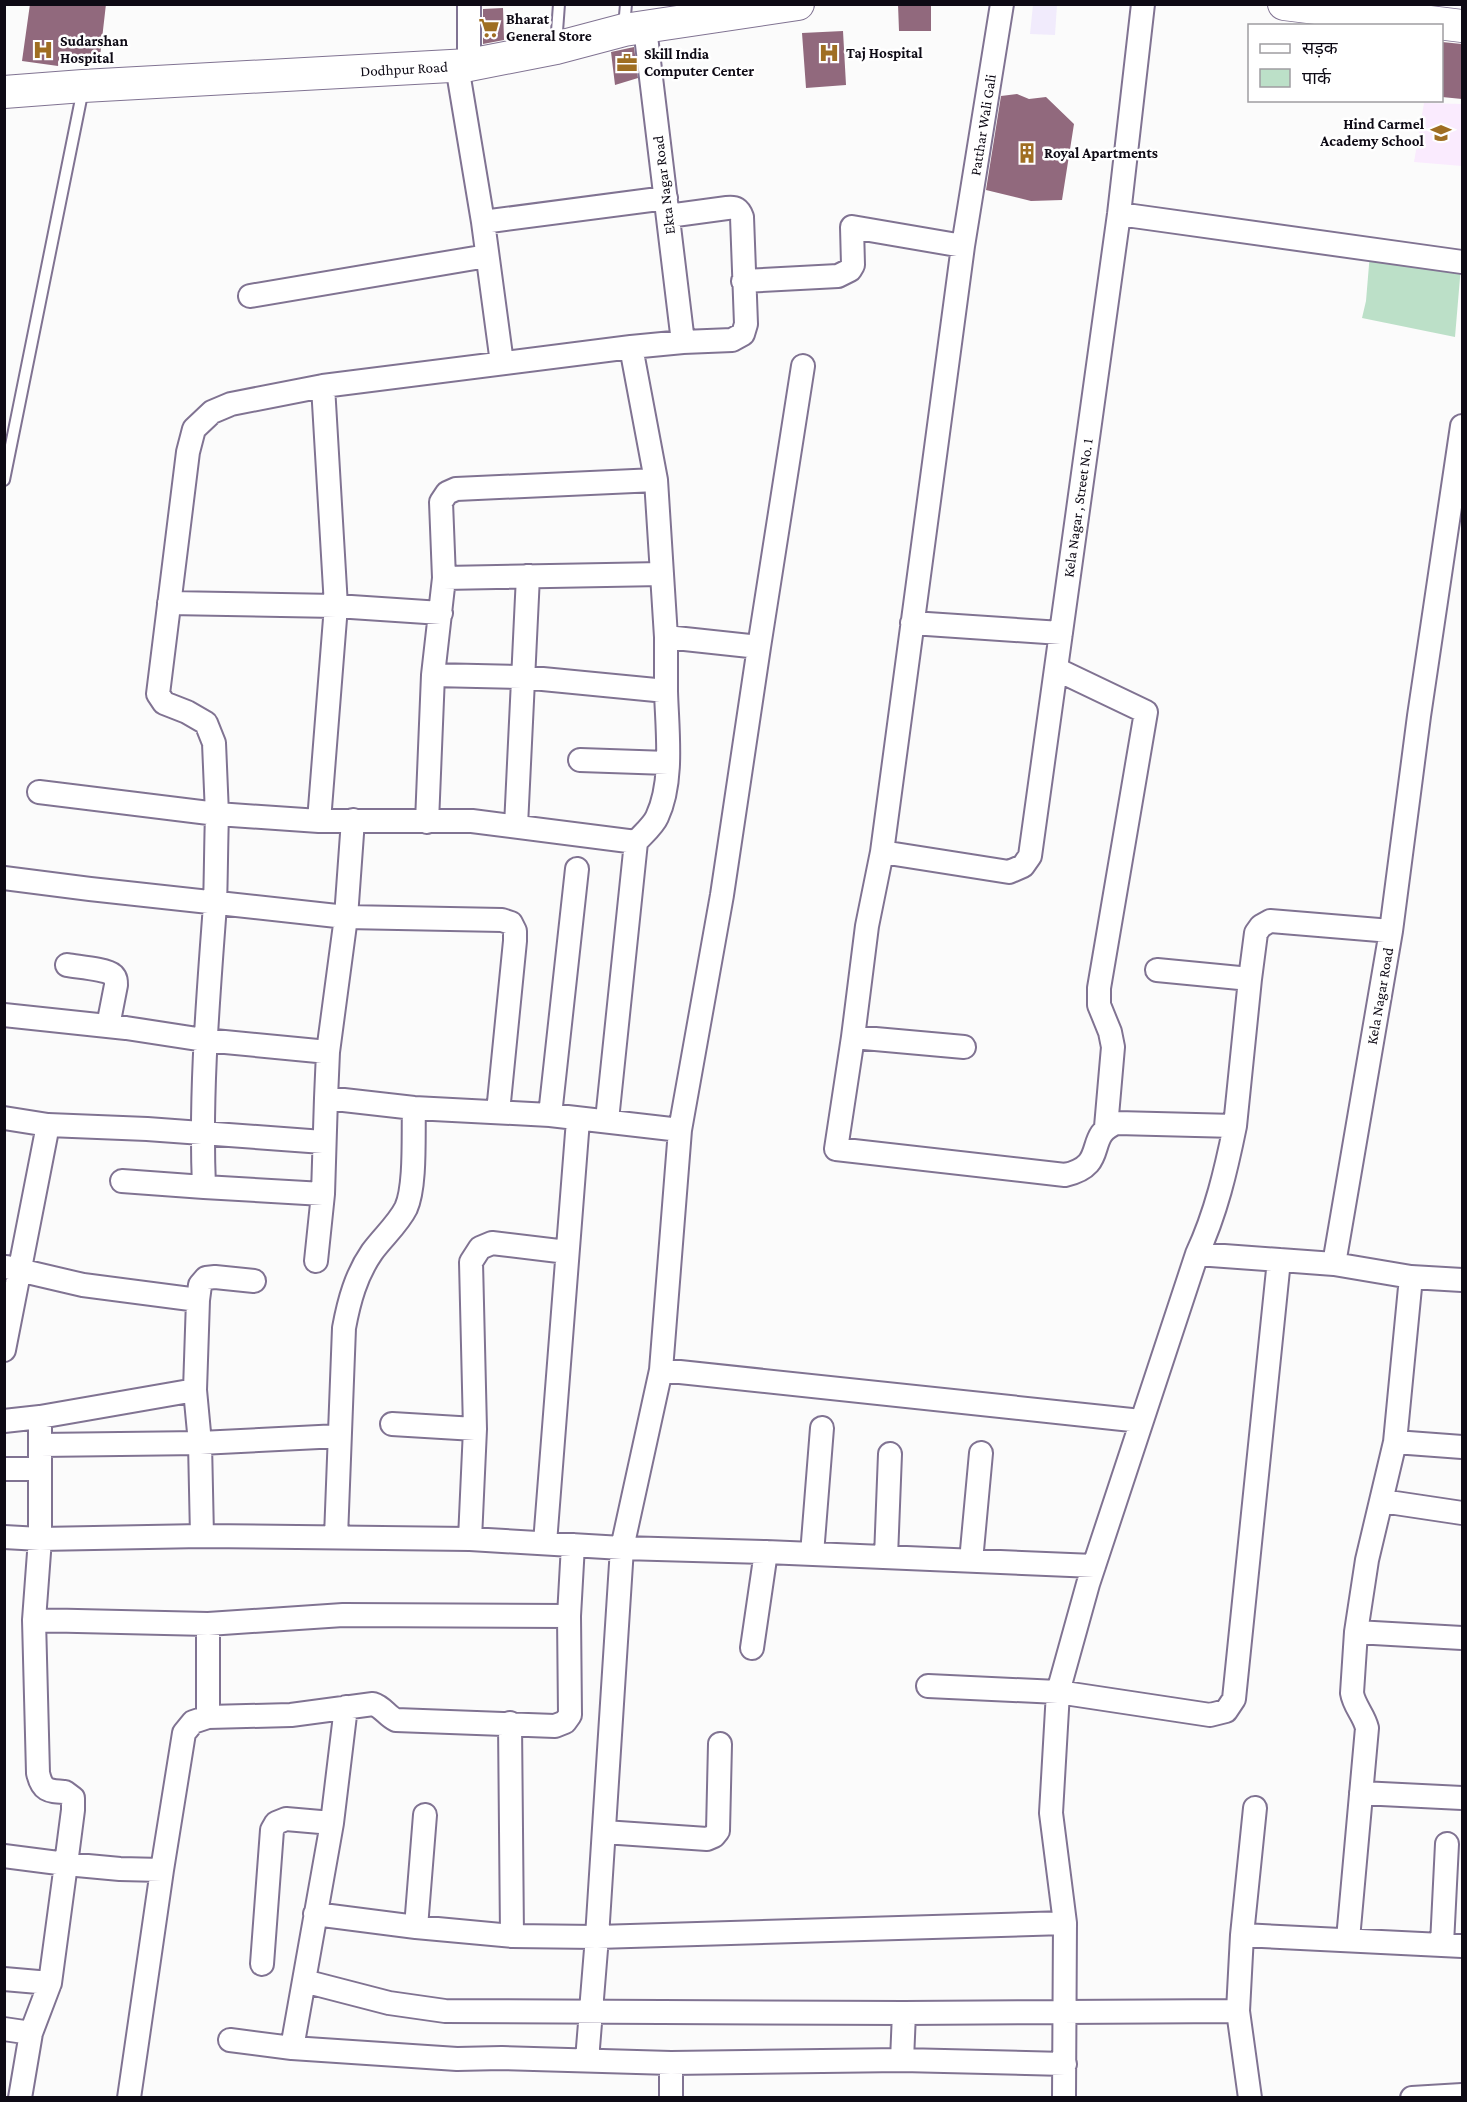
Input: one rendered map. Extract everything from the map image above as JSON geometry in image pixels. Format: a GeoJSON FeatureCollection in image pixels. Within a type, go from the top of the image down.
{"type":"FeatureCollection","features":[{"type":"Feature","properties":{"kind":"street"},"geometry":{"type":"LineString","coordinates":[[469,4],[463,66],[501,363]]}},
{"type":"Feature","properties":{"kind":"street","name":"Patthar Wali Gali"},"geometry":{"type":"LineString","coordinates":[[1002,4],[963,246],[882,852],[867,926],[836,1149],[1065,1175],[1079,1172],[1090,1164],[1100,1133],[1106,1127]]}},
{"type":"Feature","properties":{"kind":"street","name":"Kela Nagar , Street No. 1"},"geometry":{"type":"LineString","coordinates":[[882,852],[1009,872],[1023,866],[1030,856],[1119,214],[1143,4]]}},
{"type":"Feature","properties":{"kind":"street"},"geometry":{"type":"LineString","coordinates":[[1284,4],[1462,26]]}},
{"type":"Feature","properties":{"kind":"street","name":"Dodhpur Road"},"geometry":{"type":"LineString","coordinates":[[4,93],[83,86],[463,66],[556,48],[632,21],[793,5]]}},
{"type":"Feature","properties":{"kind":"street","name":"Ekta Nagar Road"},"geometry":{"type":"LineString","coordinates":[[632,21],[667,207],[683,342]]}},
{"type":"Feature","properties":{"kind":"street"},"geometry":{"type":"LineString","coordinates":[[204,1187],[201,1133],[204,1040],[215,903],[217,814],[214,743],[206,723],[187,712],[164,704],[159,694],[188,452],[194,429],[212,412],[231,404],[322,386],[631,347],[732,340],[743,334],[746,324],[742,217],[739,210],[734,207],[667,207],[483,222]]}},
{"type":"Feature","properties":{"kind":"street"},"geometry":{"type":"LineString","coordinates":[[1119,214],[1462,262]]}},
{"type":"Feature","properties":{"kind":"street"},"geometry":{"type":"LineString","coordinates":[[743,281],[845,274],[853,265],[852,227],[963,246]]}},
{"type":"Feature","properties":{"kind":"street"},"geometry":{"type":"LineString","coordinates":[[250,296],[487,256]]}},
{"type":"Feature","properties":{"kind":"street"},"geometry":{"type":"LineString","coordinates":[[607,1120],[636,842],[657,819],[664,796],[668,763],[666,637],[656,480],[631,347]]}},
{"type":"Feature","properties":{"kind":"street"},"geometry":{"type":"LineString","coordinates":[[587,2060],[622,1548],[661,1370],[680,1130],[722,895],[803,366]]}},
{"type":"Feature","properties":{"kind":"street"},"geometry":{"type":"LineString","coordinates":[[319,821],[336,606],[322,386]]}},
{"type":"Feature","properties":{"kind":"street","name":"Kela Nagar Road"},"geometry":{"type":"LineString","coordinates":[[1334,1264],[1391,932],[1419,716],[1462,426]]}},
{"type":"Feature","properties":{"kind":"street"},"geometry":{"type":"LineString","coordinates":[[427,822],[433,675],[444,578],[441,502],[447,493],[456,489],[656,480]]}},
{"type":"Feature","properties":{"kind":"street"},"geometry":{"type":"LineString","coordinates":[[444,578],[662,574]]}},
{"type":"Feature","properties":{"kind":"street"},"geometry":{"type":"LineString","coordinates":[[516,826],[528,576]]}},
{"type":"Feature","properties":{"kind":"street"},"geometry":{"type":"LineString","coordinates":[[169,603],[336,606],[441,613]]}},
{"type":"Feature","properties":{"kind":"street"},"geometry":{"type":"LineString","coordinates":[[912,623],[1061,633]]}},
{"type":"Feature","properties":{"kind":"street"},"geometry":{"type":"LineString","coordinates":[[666,637],[759,647]]}},
{"type":"Feature","properties":{"kind":"street"},"geometry":{"type":"LineString","coordinates":[[1056,669],[1146,712],[1099,988],[1100,1005],[1113,1047],[1106,1127],[1117,1123],[1235,1126]]}},
{"type":"Feature","properties":{"kind":"street"},"geometry":{"type":"LineString","coordinates":[[433,675],[522,677],[666,691]]}},
{"type":"Feature","properties":{"kind":"street"},"geometry":{"type":"LineString","coordinates":[[580,760],[668,763]]}},
{"type":"Feature","properties":{"kind":"street"},"geometry":{"type":"LineString","coordinates":[[39,792],[217,814],[319,821],[472,821],[636,842]]}},
{"type":"Feature","properties":{"kind":"street"},"geometry":{"type":"LineString","coordinates":[[316,1261],[323,1194],[328,1052],[346,917],[353,820]]}},
{"type":"Feature","properties":{"kind":"street"},"geometry":{"type":"LineString","coordinates":[[550,1115],[577,869]]}},
{"type":"Feature","properties":{"kind":"street"},"geometry":{"type":"LineString","coordinates":[[4,878],[346,917],[502,920],[511,923],[515,931],[515,941],[498,1112]]}},
{"type":"Feature","properties":{"kind":"street"},"geometry":{"type":"LineString","coordinates":[[1065,2097],[1065,1923],[1052,1813],[1058,1692],[1094,1566],[1226,1173],[1235,1126],[1256,933],[1261,926],[1270,921],[1391,932]]}},
{"type":"Feature","properties":{"kind":"street"},"geometry":{"type":"LineString","coordinates":[[67,965],[105,972],[112,974],[115,978],[116,985],[108,1026]]}},
{"type":"Feature","properties":{"kind":"street"},"geometry":{"type":"LineString","coordinates":[[1156,969],[1250,980]]}},
{"type":"Feature","properties":{"kind":"street"},"geometry":{"type":"LineString","coordinates":[[4,1015],[108,1026],[204,1040],[328,1052]]}},
{"type":"Feature","properties":{"kind":"street"},"geometry":{"type":"LineString","coordinates":[[853,1037],[964,1047]]}},
{"type":"Feature","properties":{"kind":"street"},"geometry":{"type":"LineString","coordinates":[[326,1098],[414,1108],[607,1120],[680,1130]]}},
{"type":"Feature","properties":{"kind":"street"},"geometry":{"type":"LineString","coordinates":[[336,1537],[344,1329],[350,1298],[358,1277],[372,1253],[406,1207],[411,1188],[414,1108]]}},
{"type":"Feature","properties":{"kind":"street"},"geometry":{"type":"LineString","coordinates":[[4,1118],[48,1125],[324,1142]]}},
{"type":"Feature","properties":{"kind":"street"},"geometry":{"type":"LineString","coordinates":[[545,1543],[578,1120]]}},
{"type":"Feature","properties":{"kind":"street"},"geometry":{"type":"LineString","coordinates":[[4,1350],[12,1269],[48,1125]]}},
{"type":"Feature","properties":{"kind":"street"},"geometry":{"type":"LineString","coordinates":[[122,1181],[323,1194]]}},
{"type":"Feature","properties":{"kind":"street"},"geometry":{"type":"LineString","coordinates":[[470,1539],[475,1429],[471,1262],[480,1248],[492,1243],[567,1252]]}},
{"type":"Feature","properties":{"kind":"street"},"geometry":{"type":"LineString","coordinates":[[1197,1254],[1334,1264],[1411,1277],[1462,1280]]}},
{"type":"Feature","properties":{"kind":"street"},"geometry":{"type":"LineString","coordinates":[[928,1686],[1058,1692],[1210,1715],[1226,1711],[1234,1699],[1279,1260]]}},
{"type":"Feature","properties":{"kind":"street"},"geometry":{"type":"LineString","coordinates":[[12,1269],[83,1285],[198,1300]]}},
{"type":"Feature","properties":{"kind":"street"},"geometry":{"type":"LineString","coordinates":[[202,1536],[200,1443],[195,1390],[200,1286],[206,1278],[215,1277],[254,1281]]}},
{"type":"Feature","properties":{"kind":"street"},"geometry":{"type":"LineString","coordinates":[[1348,1939],[1367,1728],[1365,1717],[1353,1701],[1352,1693],[1356,1632],[1367,1560],[1395,1442],[1411,1277]]}},
{"type":"Feature","properties":{"kind":"street"},"geometry":{"type":"LineString","coordinates":[[661,1370],[1141,1421]]}},
{"type":"Feature","properties":{"kind":"street"},"geometry":{"type":"LineString","coordinates":[[4,1421],[40,1417],[195,1390]]}},
{"type":"Feature","properties":{"kind":"street"},"geometry":{"type":"LineString","coordinates":[[20,2097],[31,2033],[50,1983],[73,1810],[72,1798],[65,1792],[48,1791],[40,1784],[38,1773],[34,1620],[40,1539],[40,1417]]}},
{"type":"Feature","properties":{"kind":"street"},"geometry":{"type":"LineString","coordinates":[[392,1424],[475,1429]]}},
{"type":"Feature","properties":{"kind":"street"},"geometry":{"type":"LineString","coordinates":[[812,1554],[822,1428]]}},
{"type":"Feature","properties":{"kind":"street"},"geometry":{"type":"LineString","coordinates":[[40,1445],[200,1443],[339,1436]]}},
{"type":"Feature","properties":{"kind":"street"},"geometry":{"type":"LineString","coordinates":[[1395,1442],[1462,1447]]}},
{"type":"Feature","properties":{"kind":"street"},"geometry":{"type":"LineString","coordinates":[[971,1561],[981,1453]]}},
{"type":"Feature","properties":{"kind":"street"},"geometry":{"type":"LineString","coordinates":[[886,1557],[890,1454]]}},
{"type":"Feature","properties":{"kind":"street"},"geometry":{"type":"LineString","coordinates":[[4,1469],[40,1469]]}},
{"type":"Feature","properties":{"kind":"street"},"geometry":{"type":"LineString","coordinates":[[1382,1501],[1462,1513]]}},
{"type":"Feature","properties":{"kind":"street"},"geometry":{"type":"LineString","coordinates":[[4,1537],[40,1539],[202,1536],[470,1539],[622,1548],[1094,1566]]}},
{"type":"Feature","properties":{"kind":"street"},"geometry":{"type":"LineString","coordinates":[[129,2097],[184,1733],[193,1722],[208,1717],[291,1715],[373,1704],[380,1706],[396,1720],[555,1726],[565,1722],[570,1714],[569,1616],[573,1545]]}},
{"type":"Feature","properties":{"kind":"street"},"geometry":{"type":"LineString","coordinates":[[752,1648],[766,1552]]}},
{"type":"Feature","properties":{"kind":"street"},"geometry":{"type":"LineString","coordinates":[[34,1620],[208,1624],[343,1615],[569,1616]]}},
{"type":"Feature","properties":{"kind":"street"},"geometry":{"type":"LineString","coordinates":[[208,1624],[208,1717]]}},
{"type":"Feature","properties":{"kind":"street"},"geometry":{"type":"LineString","coordinates":[[1356,1632],[1462,1638]]}},
{"type":"Feature","properties":{"kind":"street"},"geometry":{"type":"LineString","coordinates":[[292,2048],[332,1823],[346,1707]]}},
{"type":"Feature","properties":{"kind":"street"},"geometry":{"type":"LineString","coordinates":[[510,1723],[512,1936]]}},
{"type":"Feature","properties":{"kind":"street"},"geometry":{"type":"LineString","coordinates":[[604,1832],[707,1839],[714,1836],[718,1831],[720,1744]]}},
{"type":"Feature","properties":{"kind":"street"},"geometry":{"type":"LineString","coordinates":[[1361,1793],[1462,1798]]}},
{"type":"Feature","properties":{"kind":"street"},"geometry":{"type":"LineString","coordinates":[[1250,2097],[1238,2011],[1242,1935],[1255,1808]]}},
{"type":"Feature","properties":{"kind":"street"},"geometry":{"type":"LineString","coordinates":[[416,1927],[426,1815]]}},
{"type":"Feature","properties":{"kind":"street"},"geometry":{"type":"LineString","coordinates":[[262,1964],[272,1830],[276,1823],[286,1819],[332,1823]]}},
{"type":"Feature","properties":{"kind":"street"},"geometry":{"type":"LineString","coordinates":[[1242,1935],[1452,1945],[1446,1844]]}},
{"type":"Feature","properties":{"kind":"street"},"geometry":{"type":"LineString","coordinates":[[4,1856],[120,1869],[162,1870]]}},
{"type":"Feature","properties":{"kind":"street"},"geometry":{"type":"LineString","coordinates":[[315,1914],[512,1936],[597,1937],[1065,1923]]}},
{"type":"Feature","properties":{"kind":"street"},"geometry":{"type":"LineString","coordinates":[[4,1979],[50,1983]]}},
{"type":"Feature","properties":{"kind":"street"},"geometry":{"type":"LineString","coordinates":[[304,1981],[389,2003],[445,2011],[904,2013],[1238,2011]]}},
{"type":"Feature","properties":{"kind":"street"},"geometry":{"type":"LineString","coordinates":[[902,2060],[904,2013]]}},
{"type":"Feature","properties":{"kind":"street"},"geometry":{"type":"LineString","coordinates":[[4,2029],[31,2033]]}},
{"type":"Feature","properties":{"kind":"street"},"geometry":{"type":"LineString","coordinates":[[230,2040],[292,2048],[457,2059],[502,2058],[671,2063],[902,2060],[1065,2064]]}},
{"type":"Feature","properties":{"kind":"street"},"geometry":{"type":"LineString","coordinates":[[671,2063],[671,2097]]}},
{"type":"Feature","properties":{"kind":"street"},"geometry":{"type":"LineString","coordinates":[[1412,2097],[1462,2096]]}},
{"type":"Feature","properties":{"kind":"lane"},"geometry":{"type":"LineString","coordinates":[[556,48],[559,4]]}},
{"type":"Feature","properties":{"kind":"lane"},"geometry":{"type":"LineString","coordinates":[[4,480],[83,86]]}},
{"type":"Feature","properties":{"kind":"shaded area"},"geometry":{"type":"Polygon","coordinates":[[[1033,5],[1057,5],[1055,35],[1030,34],[1033,5]]]}},
{"type":"Feature","properties":{"kind":"shaded area","name":"Hind Carmel Academy School"},"geometry":{"type":"Polygon","coordinates":[[[1424,103],[1462,104],[1462,166],[1414,162],[1424,103]]]}},
{"type":"Feature","properties":{"kind":"green space"},"geometry":{"type":"Polygon","coordinates":[[[1370,253],[1461,266],[1455,337],[1362,318],[1366,301],[1370,253]]]}},
{"type":"Feature","properties":{"kind":"building"},"geometry":{"type":"Polygon","coordinates":[[[30,4],[106,4],[99,65],[59,60],[58,66],[22,61],[30,4]]]}},
{"type":"Feature","properties":{"kind":"building"},"geometry":{"type":"Polygon","coordinates":[[[898,4],[931,4],[931,31],[899,31],[898,4]]]}},
{"type":"Feature","properties":{"kind":"building"},"geometry":{"type":"Polygon","coordinates":[[[503,8],[504,40],[483,44],[483,9],[503,8]]]}},
{"type":"Feature","properties":{"kind":"building"},"geometry":{"type":"Polygon","coordinates":[[[843,31],[846,85],[806,88],[802,33],[843,31]]]}},
{"type":"Feature","properties":{"kind":"building"},"geometry":{"type":"Polygon","coordinates":[[[1443,42],[1462,44],[1462,99],[1443,97],[1443,42]]]}},
{"type":"Feature","properties":{"kind":"building","name":"Skill India Computer Center"},"geometry":{"type":"Polygon","coordinates":[[[634,47],[638,78],[615,85],[611,52],[634,47]]]}},
{"type":"Feature","properties":{"kind":"building","name":"Royal Apartments"},"geometry":{"type":"Polygon","coordinates":[[[1017,94],[1029,99],[1046,97],[1074,124],[1062,200],[1031,201],[986,190],[1001,96],[1017,94]]]}},
{"type":"Feature","properties":{"kind":"place","name":"Bharat General Store"},"geometry":{"type":"Point","coordinates":[489,28]}},
{"type":"Feature","properties":{"kind":"place","name":"Sudarshan Hospital"},"geometry":{"type":"Point","coordinates":[43,50]}},
{"type":"Feature","properties":{"kind":"place","name":"Taj Hospital"},"geometry":{"type":"Point","coordinates":[829,53]}},
{"type":"Feature","properties":{"kind":"place","name":"Skill India Computer Center"},"geometry":{"type":"Point","coordinates":[627,63]}},
{"type":"Feature","properties":{"kind":"place","name":"Hind Carmel Academy School"},"geometry":{"type":"Point","coordinates":[1441,133]}},
{"type":"Feature","properties":{"kind":"place","name":"Royal Apartments"},"geometry":{"type":"Point","coordinates":[1027,153]}}]}
